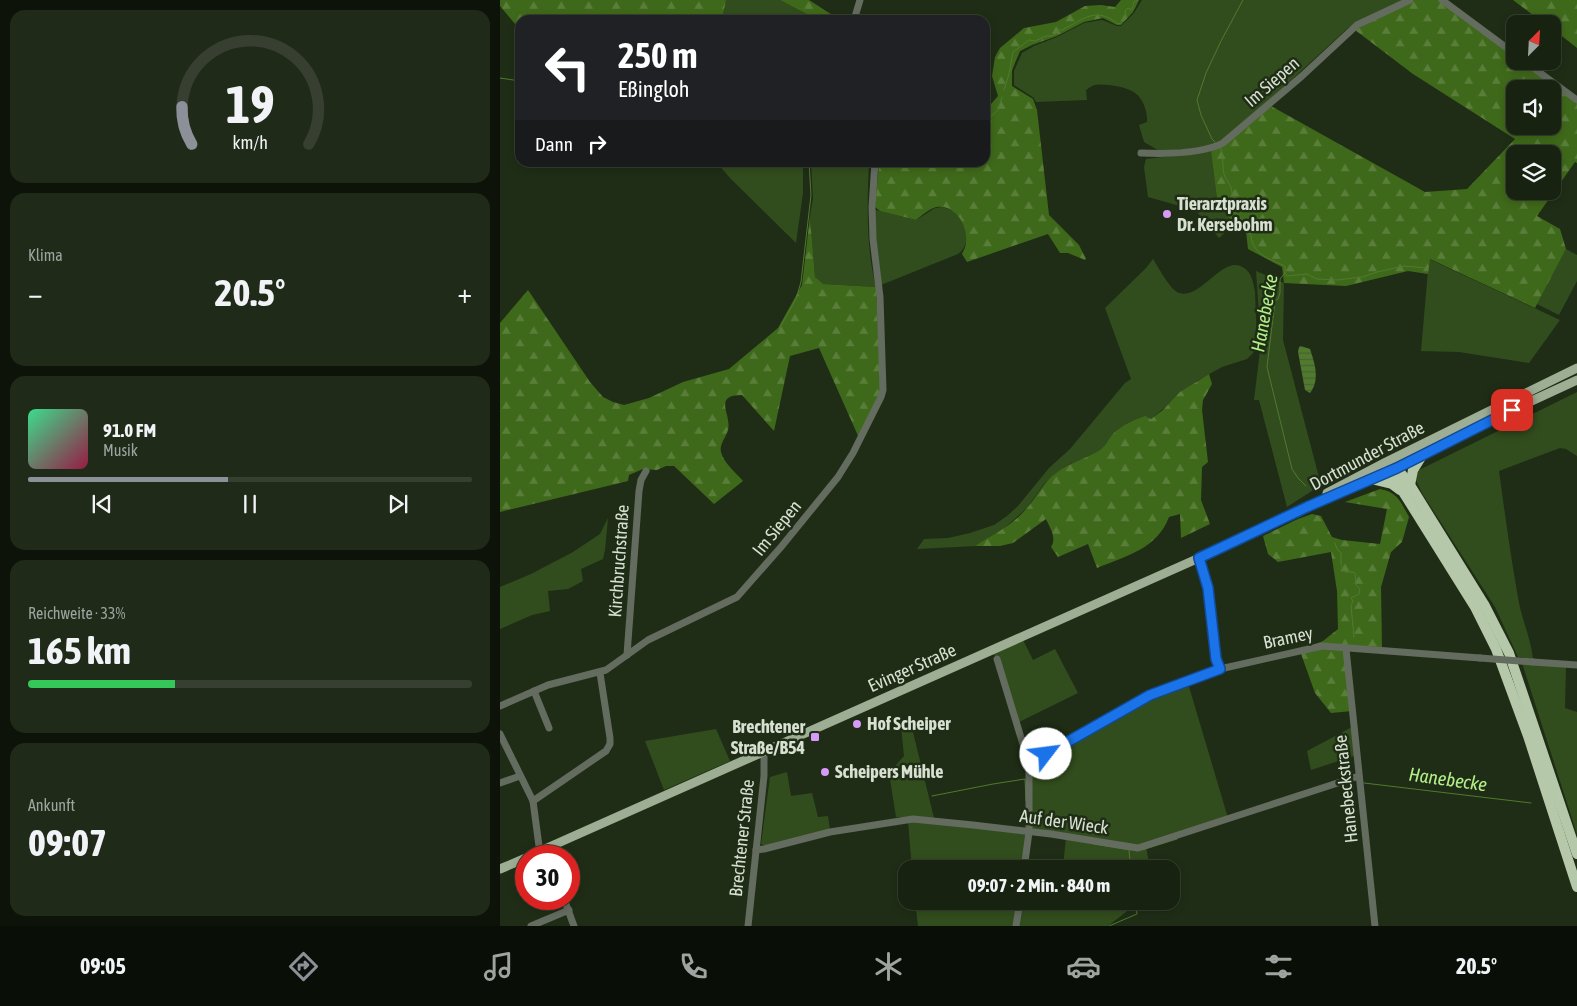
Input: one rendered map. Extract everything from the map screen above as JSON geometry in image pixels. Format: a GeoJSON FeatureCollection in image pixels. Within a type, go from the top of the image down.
{"type":"FeatureCollection","features":[{"type":"Feature","properties":{"kind":"highway"},"geometry":{"type":"LineString","coordinates":[[1410,484],[1413,470],[1423,454]]}},
{"type":"Feature","properties":{"kind":"highway"},"geometry":{"type":"LineString","coordinates":[[1392,464],[1410,484],[1485,606],[1509,653],[1577,854]]}},
{"type":"Feature","properties":{"kind":"highway"},"geometry":{"type":"LineString","coordinates":[[1392,464],[1402,491],[1470,598],[1496,649],[1528,736],[1577,887]]}},
{"type":"Feature","properties":{"kind":"highway"},"geometry":{"type":"LineString","coordinates":[[1371,480],[1392,484],[1402,491]]}},
{"type":"Feature","properties":{"kind":"main road","name":"Dortmunder Straße"},"geometry":{"type":"LineString","coordinates":[[1307,507],[1325,494],[1392,464],[1577,368]]}},
{"type":"Feature","properties":{"kind":"main road","name":"Dortmunder Straße"},"geometry":{"type":"LineString","coordinates":[[1307,507],[1371,480],[1392,464],[1423,454],[1577,380]]}},
{"type":"Feature","properties":{"kind":"main road","name":"Evinger Straße"},"geometry":{"type":"LineString","coordinates":[[561,845],[1199,558],[1307,507]]}},
{"type":"Feature","properties":{"kind":"main road","name":"Evinger Straße"},"geometry":{"type":"LineString","coordinates":[[500,869],[515,863]]}},
{"type":"Feature","properties":{"kind":"street"},"geometry":{"type":"LineString","coordinates":[[856,15],[860,0]]}},
{"type":"Feature","properties":{"kind":"street","name":"Im Siepen"},"geometry":{"type":"LineString","coordinates":[[1141,153],[1178,153],[1215,147],[1223,143],[1302,76],[1357,25],[1410,0]]}},
{"type":"Feature","properties":{"kind":"street"},"geometry":{"type":"LineString","coordinates":[[1442,0],[1506,47]]}},
{"type":"Feature","properties":{"kind":"street"},"geometry":{"type":"LineString","coordinates":[[1536,70],[1577,100]]}},
{"type":"Feature","properties":{"kind":"street","name":"Im Siepen"},"geometry":{"type":"LineString","coordinates":[[600,673],[648,640],[734,600],[747,588],[838,477],[849,459],[883,390],[880,297],[873,239],[872,207],[876,167]]}},
{"type":"Feature","properties":{"kind":"street","name":"Kirchbruchstraße"},"geometry":{"type":"LineString","coordinates":[[627,654],[641,480],[646,471]]}},
{"type":"Feature","properties":{"kind":"street"},"geometry":{"type":"LineString","coordinates":[[1199,558],[1208,588],[1216,659],[1220,669]]}},
{"type":"Feature","properties":{"kind":"street","name":"Bramey"},"geometry":{"type":"LineString","coordinates":[[1029,764],[1150,695],[1220,669],[1314,647],[1335,646],[1346,649],[1577,665]]}},
{"type":"Feature","properties":{"kind":"street","name":"Hanebeckstraße"},"geometry":{"type":"LineString","coordinates":[[1346,649],[1375,926]]}},
{"type":"Feature","properties":{"kind":"street"},"geometry":{"type":"LineString","coordinates":[[997,659],[1029,764],[1029,832],[1025,860]]}},
{"type":"Feature","properties":{"kind":"street"},"geometry":{"type":"LineString","coordinates":[[500,706],[556,682],[600,673],[610,738],[608,748],[532,801]]}},
{"type":"Feature","properties":{"kind":"street"},"geometry":{"type":"LineString","coordinates":[[534,691],[549,728]]}},
{"type":"Feature","properties":{"kind":"street"},"geometry":{"type":"LineString","coordinates":[[500,734],[532,801],[539,845]]}},
{"type":"Feature","properties":{"kind":"street","name":"Brechtener Straße"},"geometry":{"type":"LineString","coordinates":[[748,926],[764,776],[764,752]]}},
{"type":"Feature","properties":{"kind":"street"},"geometry":{"type":"LineString","coordinates":[[500,783],[520,776]]}},
{"type":"Feature","properties":{"kind":"street","name":"Auf der Wieck"},"geometry":{"type":"LineString","coordinates":[[756,850],[844,829],[913,819],[973,824],[1051,834],[1138,848],[1359,776]]}},
{"type":"Feature","properties":{"kind":"street"},"geometry":{"type":"LineString","coordinates":[[531,926],[568,910],[574,926]]}},
{"type":"Feature","properties":{"kind":"street"},"geometry":{"type":"LineString","coordinates":[[1016,926],[1019,910]]}},
{"type":"Feature","properties":{"kind":"shaded area"},"geometry":{"type":"Polygon","coordinates":[[[726,0],[780,0],[808,15],[723,15],[726,0]]]}},
{"type":"Feature","properties":{"kind":"shaded area"},"geometry":{"type":"Polygon","coordinates":[[[1142,0],[1403,0],[1348,28],[1220,142],[1205,147],[1161,152],[1144,142],[1139,125],[1147,122],[1146,110],[1138,95],[1127,89],[1108,85],[1096,85],[1086,90],[1087,100],[1036,102],[1034,98],[1014,85],[1014,71],[1022,53],[1084,23],[1102,20],[1121,26],[1134,13],[1142,0]]]}},
{"type":"Feature","properties":{"kind":"shaded area"},"geometry":{"type":"Polygon","coordinates":[[[1211,151],[1217,199],[1233,225],[1219,238],[1192,206],[1187,208],[1148,197],[1144,167],[1146,159],[1211,151]]]}},
{"type":"Feature","properties":{"kind":"shaded area"},"geometry":{"type":"Polygon","coordinates":[[[720,167],[803,167],[803,193],[796,243],[720,167]]]}},
{"type":"Feature","properties":{"kind":"shaded area"},"geometry":{"type":"Polygon","coordinates":[[[811,167],[869,167],[869,242],[876,287],[822,284],[815,277],[810,216],[813,198],[811,167]]]}},
{"type":"Feature","properties":{"kind":"shaded area"},"geometry":{"type":"Polygon","coordinates":[[[942,207],[959,215],[965,226],[967,239],[962,250],[958,254],[881,285],[874,212],[876,210],[916,220],[935,208],[942,207]]]}},
{"type":"Feature","properties":{"kind":"shaded area"},"geometry":{"type":"Polygon","coordinates":[[[1566,249],[1577,255],[1577,281],[1559,315],[1537,304],[1566,249]]]}},
{"type":"Feature","properties":{"kind":"shaded area"},"geometry":{"type":"Polygon","coordinates":[[[1153,259],[1168,283],[1179,293],[1188,293],[1196,290],[1228,267],[1236,265],[1247,270],[1252,278],[1255,292],[1257,346],[1253,353],[1247,359],[1222,367],[1197,381],[1151,419],[1114,433],[1103,448],[1090,457],[1070,464],[1056,473],[1044,484],[1026,509],[1000,532],[975,546],[917,549],[924,539],[948,538],[970,533],[994,525],[1007,516],[1018,506],[1049,468],[1070,449],[1125,383],[1131,379],[1105,308],[1153,259]]]}},
{"type":"Feature","properties":{"kind":"shaded area"},"geometry":{"type":"Polygon","coordinates":[[[1429,259],[1560,320],[1529,363],[1459,352],[1421,351],[1429,259]]]}},
{"type":"Feature","properties":{"kind":"shaded area"},"geometry":{"type":"Polygon","coordinates":[[[1256,271],[1284,283],[1283,340],[1321,485],[1287,507],[1259,400],[1254,400],[1261,342],[1256,271]]]}},
{"type":"Feature","properties":{"kind":"shaded area"},"geometry":{"type":"Polygon","coordinates":[[[1301,346],[1310,349],[1315,366],[1315,383],[1310,393],[1305,390],[1298,352],[1301,346]]]}},
{"type":"Feature","properties":{"kind":"shaded area"},"geometry":{"type":"Polygon","coordinates":[[[1577,392],[1577,456],[1566,449],[1560,448],[1499,471],[1519,603],[1533,659],[1518,657],[1495,607],[1422,493],[1415,478],[1417,471],[1577,392]]]}},
{"type":"Feature","properties":{"kind":"shaded area"},"geometry":{"type":"Polygon","coordinates":[[[608,518],[603,559],[581,569],[583,581],[568,589],[548,591],[550,611],[532,615],[500,629],[500,587],[531,574],[573,552],[600,534],[608,518]]]}},
{"type":"Feature","properties":{"kind":"shaded area"},"geometry":{"type":"Polygon","coordinates":[[[1022,638],[1033,660],[1055,649],[1078,693],[1017,723],[993,651],[1022,638]]]}},
{"type":"Feature","properties":{"kind":"shaded area"},"geometry":{"type":"Polygon","coordinates":[[[1522,663],[1566,665],[1565,708],[1577,712],[1577,834],[1522,663]]]}},
{"type":"Feature","properties":{"kind":"shaded area"},"geometry":{"type":"Polygon","coordinates":[[[1187,680],[1228,818],[1146,846],[1148,860],[1064,860],[1066,837],[1029,832],[1028,768],[1150,695],[1187,680]]]}},
{"type":"Feature","properties":{"kind":"shaded area"},"geometry":{"type":"Polygon","coordinates":[[[911,724],[934,818],[896,817],[889,773],[904,756],[901,726],[911,724]]]}},
{"type":"Feature","properties":{"kind":"shaded area"},"geometry":{"type":"Polygon","coordinates":[[[1354,726],[1357,755],[1311,770],[1307,751],[1354,726]]]}},
{"type":"Feature","properties":{"kind":"shaded area"},"geometry":{"type":"Polygon","coordinates":[[[716,729],[730,761],[664,790],[645,741],[716,729]]]}},
{"type":"Feature","properties":{"kind":"shaded area"},"geometry":{"type":"Polygon","coordinates":[[[787,772],[791,796],[812,793],[818,817],[828,816],[830,830],[765,846],[761,844],[770,777],[787,772]]]}},
{"type":"Feature","properties":{"kind":"shaded area"},"geometry":{"type":"Polygon","coordinates":[[[908,821],[1029,832],[1026,860],[911,860],[908,821]]]}},
{"type":"Feature","properties":{"kind":"shaded area"},"geometry":{"type":"Polygon","coordinates":[[[916,910],[1128,910],[1108,926],[918,926],[916,910]]]}},
{"type":"Feature","properties":{"kind":"green space"},"geometry":{"type":"Polygon","coordinates":[[[500,0],[726,0],[723,15],[515,15],[515,24],[500,6],[500,0]]]}},
{"type":"Feature","properties":{"kind":"green space"},"geometry":{"type":"Polygon","coordinates":[[[780,0],[809,0],[832,15],[808,15],[780,0]]]}},
{"type":"Feature","properties":{"kind":"green space"},"geometry":{"type":"Polygon","coordinates":[[[1121,0],[1139,0],[1133,12],[1121,25],[1103,18],[1084,22],[1057,36],[1020,51],[1012,70],[1012,86],[1033,99],[1037,110],[1049,215],[1079,245],[1085,260],[1068,253],[1060,253],[1048,234],[967,262],[962,254],[966,244],[963,223],[949,209],[936,207],[916,220],[880,211],[875,207],[879,167],[990,167],[990,105],[998,96],[992,76],[995,57],[1000,48],[1024,28],[1056,22],[1085,6],[1101,5],[1115,7],[1121,0]]]}},
{"type":"Feature","properties":{"kind":"green space"},"geometry":{"type":"Polygon","coordinates":[[[1414,0],[1441,0],[1506,48],[1506,70],[1536,70],[1550,80],[1506,80],[1506,133],[1413,74],[1355,30],[1414,0]]]}},
{"type":"Feature","properties":{"kind":"green space"},"geometry":{"type":"Polygon","coordinates":[[[1513,0],[1577,0],[1577,48],[1561,35],[1561,15],[1533,15],[1513,0]]]}},
{"type":"Feature","properties":{"kind":"green space"},"geometry":{"type":"Polygon","coordinates":[[[1561,88],[1577,100],[1577,163],[1575,162],[1561,182],[1561,145],[1509,145],[1515,139],[1509,135],[1561,135],[1561,88]]]}},
{"type":"Feature","properties":{"kind":"green space"},"geometry":{"type":"Polygon","coordinates":[[[1271,106],[1425,192],[1467,189],[1506,148],[1506,200],[1548,200],[1537,216],[1560,229],[1566,249],[1535,308],[1430,259],[1428,274],[1408,271],[1346,286],[1284,283],[1282,267],[1248,249],[1246,231],[1233,225],[1217,199],[1211,151],[1271,106]]]}},
{"type":"Feature","properties":{"kind":"green space"},"geometry":{"type":"Polygon","coordinates":[[[810,216],[815,277],[823,284],[876,287],[881,389],[859,438],[819,348],[790,356],[774,431],[742,395],[728,398],[725,402],[729,424],[721,452],[727,463],[743,481],[714,504],[674,466],[666,466],[657,470],[643,469],[629,475],[628,481],[500,512],[500,323],[528,290],[590,382],[603,397],[624,405],[649,398],[683,382],[729,369],[778,328],[802,285],[810,216]]]}},
{"type":"Feature","properties":{"kind":"green space"},"geometry":{"type":"Polygon","coordinates":[[[1209,374],[1212,384],[1203,400],[1202,410],[1208,462],[1202,467],[1201,500],[1210,524],[1181,538],[1180,514],[1169,517],[1164,528],[1149,544],[1129,555],[1097,568],[1088,544],[1058,557],[1051,547],[1053,537],[1046,519],[1013,543],[1000,546],[975,546],[1016,520],[1056,473],[1100,450],[1118,429],[1126,424],[1145,416],[1151,419],[1163,410],[1180,392],[1209,374]]]}},
{"type":"Feature","properties":{"kind":"green space"},"geometry":{"type":"Polygon","coordinates":[[[1380,489],[1395,495],[1409,517],[1402,542],[1391,552],[1381,587],[1382,650],[1346,649],[1352,711],[1331,713],[1315,693],[1300,651],[1323,641],[1338,629],[1337,591],[1331,552],[1278,562],[1268,554],[1263,536],[1312,514],[1321,516],[1332,537],[1342,540],[1380,544],[1387,509],[1345,502],[1380,489]]]}},
{"type":"Feature","properties":{"kind":"waterway"},"geometry":{"type":"LineString","coordinates":[[1004,90],[1013,52],[1029,40],[1035,41],[1051,36],[1056,34],[1058,30],[1062,30],[1090,16],[1103,16],[1118,24],[1121,23],[1126,17],[1125,11],[1128,8],[1132,10],[1134,2],[1138,0]]}},
{"type":"Feature","properties":{"kind":"waterway","name":"Hanebecke"},"geometry":{"type":"LineString","coordinates":[[1215,142],[1201,115],[1197,100],[1206,73],[1243,0]]}},
{"type":"Feature","properties":{"kind":"waterway"},"geometry":{"type":"LineString","coordinates":[[500,78],[515,80]]}},
{"type":"Feature","properties":{"kind":"waterway"},"geometry":{"type":"LineString","coordinates":[[990,117],[998,110],[1002,97]]}},
{"type":"Feature","properties":{"kind":"waterway","name":"Hanebecke"},"geometry":{"type":"LineString","coordinates":[[1220,147],[1224,174],[1230,186],[1234,208],[1238,216],[1249,225],[1253,244],[1263,255],[1285,266],[1285,273],[1280,279],[1280,293],[1275,301],[1267,367],[1292,469],[1306,486]]}},
{"type":"Feature","properties":{"kind":"waterway"},"geometry":{"type":"LineString","coordinates":[[779,329],[796,299],[801,282],[811,195],[809,167]]}},
{"type":"Feature","properties":{"kind":"waterway"},"geometry":{"type":"LineString","coordinates":[[1285,273],[1287,276],[1307,274],[1317,279],[1337,280],[1362,277],[1404,266],[1426,268]]}},
{"type":"Feature","properties":{"kind":"waterway","name":"Hanebecke"},"geometry":{"type":"LineString","coordinates":[[1335,543],[1341,553],[1343,570],[1355,573],[1356,585],[1360,589],[1359,594],[1351,598],[1353,601],[1351,606],[1354,637]]}},
{"type":"Feature","properties":{"kind":"waterway"},"geometry":{"type":"LineString","coordinates":[[932,796],[1025,779],[1026,801]]}},
{"type":"Feature","properties":{"kind":"waterway","name":"Hanebecke"},"geometry":{"type":"LineString","coordinates":[[1364,783],[1531,803]]}},
{"type":"Feature","properties":{"kind":"waterway"},"geometry":{"type":"LineString","coordinates":[[1142,850],[1177,839]]}},
{"type":"Feature","properties":{"kind":"waterway"},"geometry":{"type":"LineString","coordinates":[[1094,844],[1130,850]]}},
{"type":"Feature","properties":{"kind":"waterway"},"geometry":{"type":"LineString","coordinates":[[1129,851],[1130,860]]}},
{"type":"Feature","properties":{"kind":"waterway"},"geometry":{"type":"LineString","coordinates":[[1109,926],[1137,914],[1136,910]]}},
{"type":"Feature","properties":{"kind":"place","name":"Tierarztpraxis Dr. Kersebohm"},"geometry":{"type":"Point","coordinates":[1167,214]}},
{"type":"Feature","properties":{"kind":"place","name":"Hof Scheiper"},"geometry":{"type":"Point","coordinates":[857,724]}},
{"type":"Feature","properties":{"kind":"place","name":"Brechtener Straße/B54"},"geometry":{"type":"Point","coordinates":[815,737]}},
{"type":"Feature","properties":{"kind":"place","name":"Scheipers Mühle"},"geometry":{"type":"Point","coordinates":[825,772]}},
{"type":"Feature","properties":{"kind":"route"},"geometry":{"type":"LineString","coordinates":[[1046,754],[1150,695],[1220,669],[1216,659],[1208,588],[1199,558],[1307,507],[1397,468],[1512,410]]}}]}
